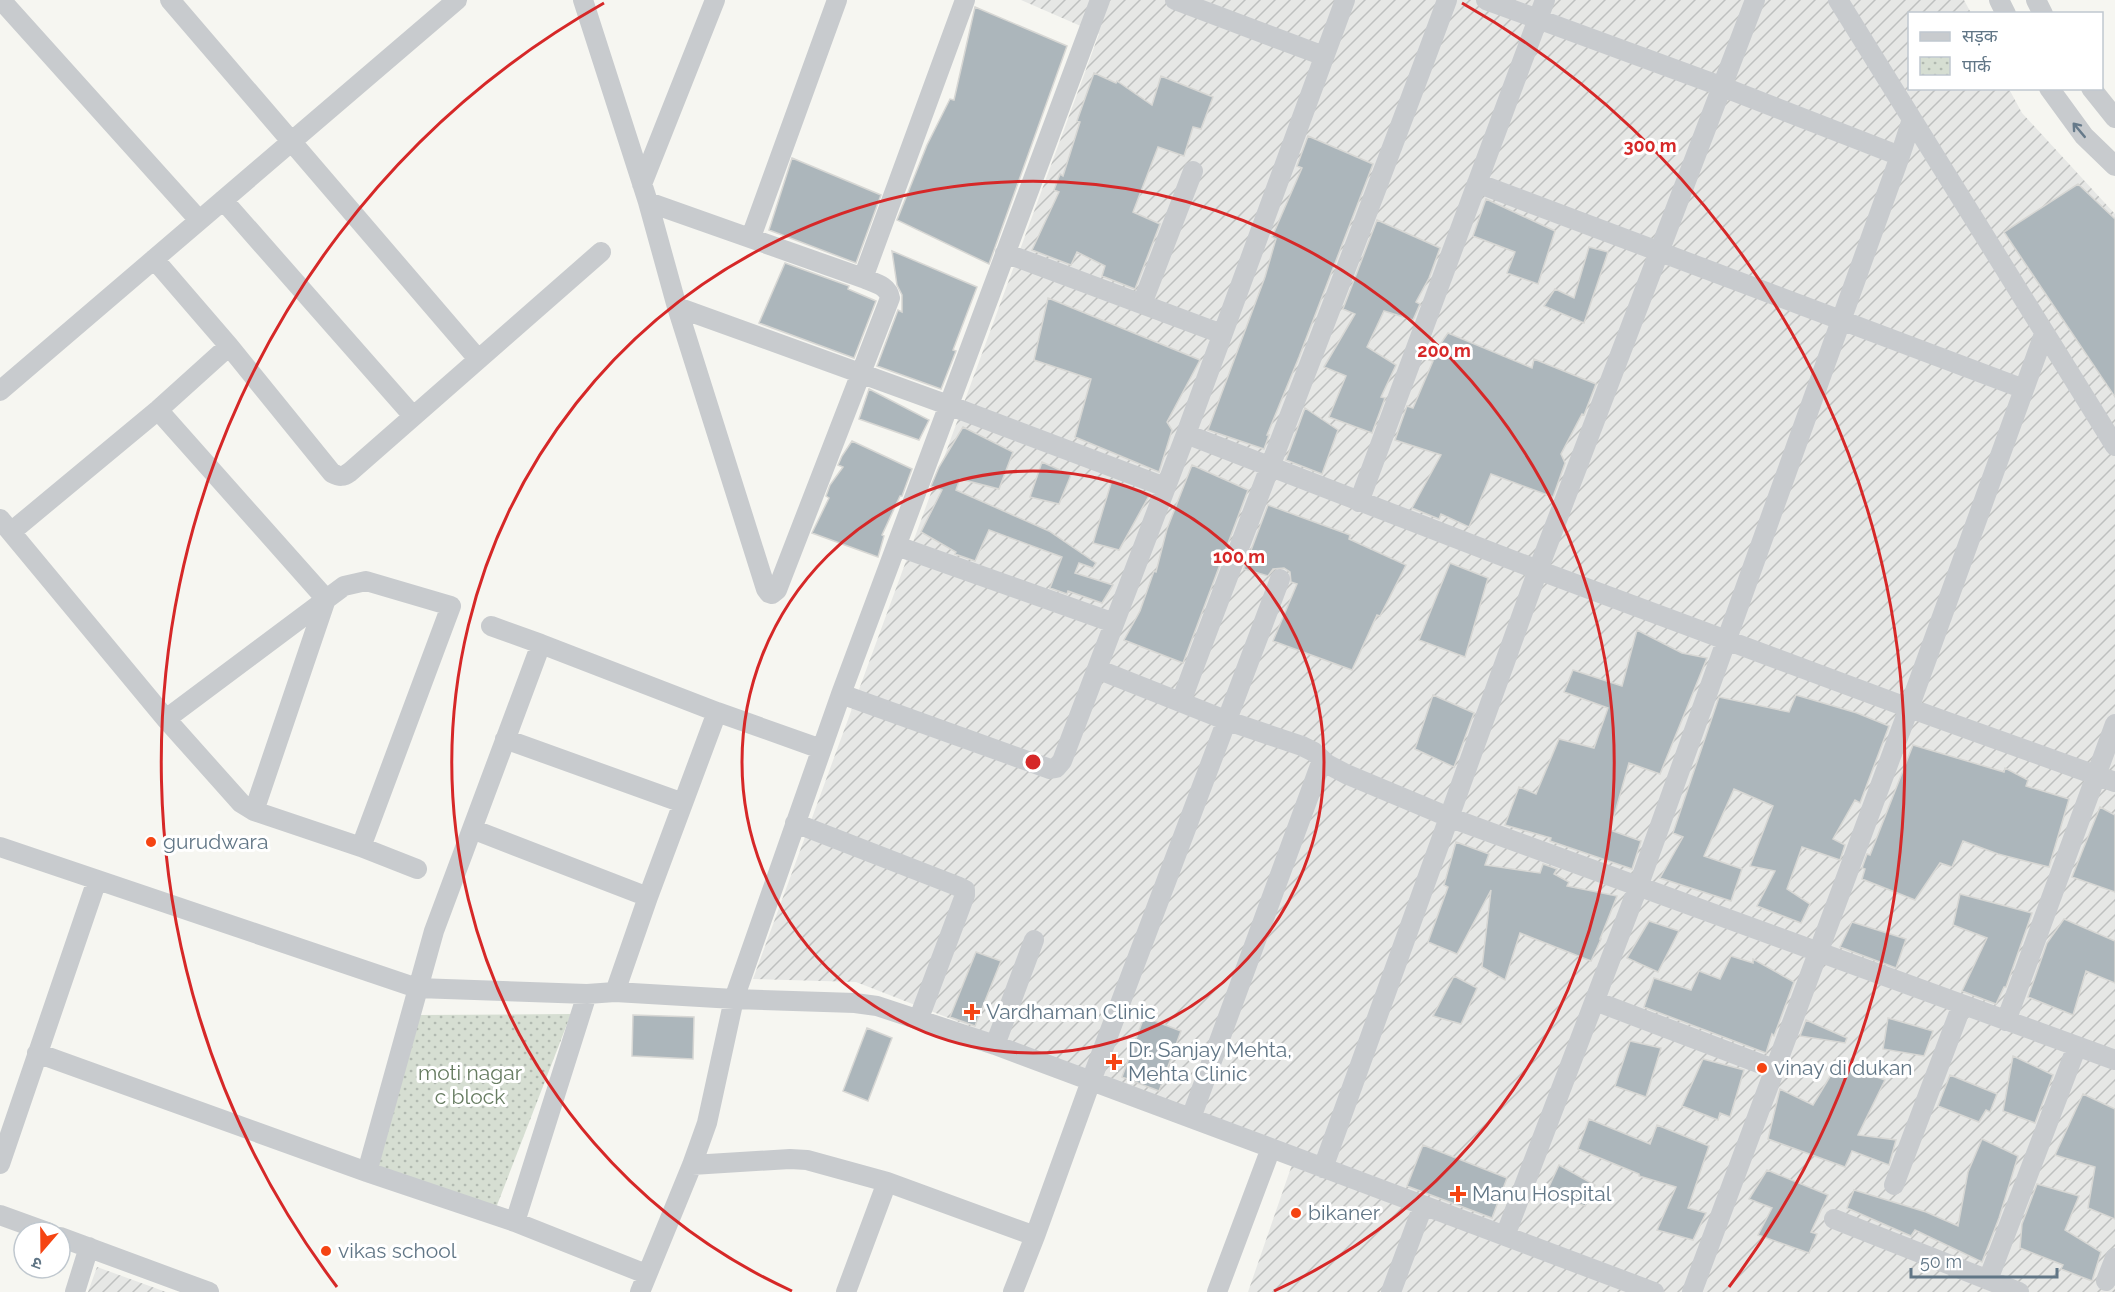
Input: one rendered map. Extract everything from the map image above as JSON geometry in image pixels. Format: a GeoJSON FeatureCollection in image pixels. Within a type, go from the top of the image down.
{"type":"FeatureCollection","features":[{"type":"Feature","properties":{"kind":"street"},"geometry":{"type":"LineString","coordinates":[[1,0],[199,220]]}},
{"type":"Feature","properties":{"kind":"street"},"geometry":{"type":"LineString","coordinates":[[0,391],[457,0]]}},
{"type":"Feature","properties":{"kind":"street"},"geometry":{"type":"LineString","coordinates":[[583,0],[768,593],[776,593],[890,298],[889,292],[884,287],[863,278],[751,237],[645,193]]}},
{"type":"Feature","properties":{"kind":"street"},"geometry":{"type":"LineString","coordinates":[[645,193],[716,0]]}},
{"type":"Feature","properties":{"kind":"street"},"geometry":{"type":"LineString","coordinates":[[863,278],[965,0]]}},
{"type":"Feature","properties":{"kind":"street"},"geometry":{"type":"LineString","coordinates":[[37,1053],[367,1172],[515,1221],[643,1283],[692,1166],[709,1114],[734,999],[821,749],[1100,0]]}},
{"type":"Feature","properties":{"kind":"street"},"geometry":{"type":"LineString","coordinates":[[1176,0],[1324,56]]}},
{"type":"Feature","properties":{"kind":"street"},"geometry":{"type":"LineString","coordinates":[[841,694],[1050,769],[1056,768],[1062,761],[1186,434],[1345,0]]}},
{"type":"Feature","properties":{"kind":"street"},"geometry":{"type":"LineString","coordinates":[[1181,702],[1268,467],[1400,128],[1447,0]]}},
{"type":"Feature","properties":{"kind":"street"},"geometry":{"type":"LineString","coordinates":[[1486,0],[1542,9],[1723,87],[1900,156]]}},
{"type":"Feature","properties":{"kind":"street"},"geometry":{"type":"LineString","coordinates":[[1323,1168],[1451,818],[1538,570],[1755,0]]}},
{"type":"Feature","properties":{"kind":"street"},"geometry":{"type":"LineString","coordinates":[[1838,0],[2115,446]]}},
{"type":"Feature","properties":{"kind":"street"},"geometry":{"type":"LineString","coordinates":[[172,1],[478,359]]}},
{"type":"Feature","properties":{"kind":"street"},"geometry":{"type":"LineString","coordinates":[[751,237],[835,1]]}},
{"type":"Feature","properties":{"kind":"street"},"geometry":{"type":"LineString","coordinates":[[1359,502],[1542,9]]}},
{"type":"Feature","properties":{"kind":"street"},"geometry":{"type":"LineString","coordinates":[[2050,90],[2084,136],[2115,166]]}},
{"type":"Feature","properties":{"kind":"street"},"geometry":{"type":"LineString","coordinates":[[2093,90],[2115,118]]}},
{"type":"Feature","properties":{"kind":"street"},"geometry":{"type":"LineString","coordinates":[[1505,1236],[1638,887],[1912,119]]}},
{"type":"Feature","properties":{"kind":"street"},"geometry":{"type":"LineString","coordinates":[[1142,304],[1193,171]]}},
{"type":"Feature","properties":{"kind":"street"},"geometry":{"type":"LineString","coordinates":[[1477,183],[2024,389]]}},
{"type":"Feature","properties":{"kind":"street"},"geometry":{"type":"LineString","coordinates":[[223,200],[413,416]]}},
{"type":"Feature","properties":{"kind":"street"},"geometry":{"type":"LineString","coordinates":[[154,259],[229,346],[332,473],[345,476],[601,252]]}},
{"type":"Feature","properties":{"kind":"street"},"geometry":{"type":"LineString","coordinates":[[1005,253],[1222,334]]}},
{"type":"Feature","properties":{"kind":"street"},"geometry":{"type":"LineString","coordinates":[[677,307],[948,405],[1165,487]]}},
{"type":"Feature","properties":{"kind":"street"},"geometry":{"type":"LineString","coordinates":[[1692,1292],[1819,953],[2044,334]]}},
{"type":"Feature","properties":{"kind":"street"},"geometry":{"type":"LineString","coordinates":[[229,346],[158,410],[5,525],[166,719],[241,803],[254,811],[361,847],[417,869]]}},
{"type":"Feature","properties":{"kind":"street"},"geometry":{"type":"LineString","coordinates":[[158,410],[326,599]]}},
{"type":"Feature","properties":{"kind":"street"},"geometry":{"type":"LineString","coordinates":[[1186,434],[1538,570],[2115,782]]}},
{"type":"Feature","properties":{"kind":"street"},"geometry":{"type":"LineString","coordinates":[[897,546],[1114,623]]}},
{"type":"Feature","properties":{"kind":"street"},"geometry":{"type":"LineString","coordinates":[[1013,1292],[1280,579]]}},
{"type":"Feature","properties":{"kind":"street"},"geometry":{"type":"LineString","coordinates":[[166,719],[344,586],[366,581],[451,606],[361,847]]}},
{"type":"Feature","properties":{"kind":"street"},"geometry":{"type":"LineString","coordinates":[[254,811],[326,599]]}},
{"type":"Feature","properties":{"kind":"street"},"geometry":{"type":"LineString","coordinates":[[491,626],[821,749]]}},
{"type":"Feature","properties":{"kind":"street"},"geometry":{"type":"LineString","coordinates":[[367,1172],[437,921],[541,644]]}},
{"type":"Feature","properties":{"kind":"street"},"geometry":{"type":"LineString","coordinates":[[1097,669],[1228,721],[1302,746],[1346,774],[1451,818],[2115,1060]]}},
{"type":"Feature","properties":{"kind":"street"},"geometry":{"type":"LineString","coordinates":[[615,992],[717,712]]}},
{"type":"Feature","properties":{"kind":"street"},"geometry":{"type":"LineString","coordinates":[[2006,1021],[2115,724]]}},
{"type":"Feature","properties":{"kind":"street"},"geometry":{"type":"LineString","coordinates":[[505,739],[683,803]]}},
{"type":"Feature","properties":{"kind":"street"},"geometry":{"type":"LineString","coordinates":[[1191,1118],[1322,760]]}},
{"type":"Feature","properties":{"kind":"street"},"geometry":{"type":"LineString","coordinates":[[795,823],[965,890],[919,1018]]}},
{"type":"Feature","properties":{"kind":"street"},"geometry":{"type":"LineString","coordinates":[[472,830],[648,897]]}},
{"type":"Feature","properties":{"kind":"street"},"geometry":{"type":"LineString","coordinates":[[0,847],[417,988],[587,994],[615,992],[855,1003],[877,1006],[919,1018],[1091,1081],[1653,1292]]}},
{"type":"Feature","properties":{"kind":"street"},"geometry":{"type":"LineString","coordinates":[[0,1164],[97,880]]}},
{"type":"Feature","properties":{"kind":"street"},"geometry":{"type":"LineString","coordinates":[[995,1046],[1034,940]]}},
{"type":"Feature","properties":{"kind":"street"},"geometry":{"type":"LineString","coordinates":[[515,1221],[587,994]]}},
{"type":"Feature","properties":{"kind":"street"},"geometry":{"type":"LineString","coordinates":[[1595,1001],[1774,1069]]}},
{"type":"Feature","properties":{"kind":"street"},"geometry":{"type":"LineString","coordinates":[[1894,1185],[1962,1005]]}},
{"type":"Feature","properties":{"kind":"street"},"geometry":{"type":"LineString","coordinates":[[1988,1280],[2077,1046]]}},
{"type":"Feature","properties":{"kind":"street"},"geometry":{"type":"LineString","coordinates":[[1217,1292],[1271,1148]]}},
{"type":"Feature","properties":{"kind":"street"},"geometry":{"type":"LineString","coordinates":[[692,1166],[790,1159],[807,1160],[887,1182],[1035,1236]]}},
{"type":"Feature","properties":{"kind":"street"},"geometry":{"type":"LineString","coordinates":[[846,1292],[887,1182]]}},
{"type":"Feature","properties":{"kind":"street"},"geometry":{"type":"LineString","coordinates":[[1391,1292],[1423,1206]]}},
{"type":"Feature","properties":{"kind":"street"},"geometry":{"type":"LineString","coordinates":[[1834,1219],[2019,1292]]}},
{"type":"Feature","properties":{"kind":"street"},"geometry":{"type":"LineString","coordinates":[[72,1241],[209,1292]]}},
{"type":"Feature","properties":{"kind":"street"},"geometry":{"type":"LineString","coordinates":[[75,1292],[90,1247]]}},
{"type":"Feature","properties":{"kind":"street"},"geometry":{"type":"LineString","coordinates":[[2106,1281],[2115,1258]]}},
{"type":"Feature","properties":{"kind":"shaded area"},"geometry":{"type":"Polygon","coordinates":[[[1021,0],[1964,0],[1970,12],[1908,12],[1908,90],[2010,90],[2022,113],[2115,214],[2115,1292],[1248,1292],[1296,1153],[856,982],[753,979],[1099,34],[1021,0]]]}},
{"type":"Feature","properties":{"kind":"shaded area"},"geometry":{"type":"Polygon","coordinates":[[[97,1267],[166,1292],[88,1292],[97,1267]]]}},
{"type":"Feature","properties":{"kind":"green space","name":"moti nagar c block"},"geometry":{"type":"Polygon","coordinates":[[[571,1014],[494,1213],[375,1174],[417,1015],[571,1014]]]}},
{"type":"Feature","properties":{"kind":"building"},"geometry":{"type":"Polygon","coordinates":[[[975,7],[1067,46],[989,264],[897,220],[927,145],[950,99],[954,100],[975,7]]]}},
{"type":"Feature","properties":{"kind":"building"},"geometry":{"type":"Polygon","coordinates":[[[1094,73],[1116,83],[1117,81],[1152,105],[1161,76],[1213,97],[1201,129],[1193,127],[1184,156],[1158,147],[1133,212],[1160,224],[1135,289],[1102,276],[1105,266],[1077,252],[1071,265],[1032,250],[1059,192],[1054,190],[1060,174],[1063,176],[1080,122],[1077,121],[1094,73]]]}},
{"type":"Feature","properties":{"kind":"building"},"geometry":{"type":"Polygon","coordinates":[[[1308,136],[1373,164],[1267,435],[1269,435],[1264,449],[1208,430],[1265,277],[1276,239],[1272,237],[1302,168],[1297,166],[1308,136]]]}},
{"type":"Feature","properties":{"kind":"building"},"geometry":{"type":"Polygon","coordinates":[[[792,158],[881,195],[856,263],[769,230],[792,158]]]}},
{"type":"Feature","properties":{"kind":"building"},"geometry":{"type":"Polygon","coordinates":[[[2078,184],[2115,219],[2115,397],[2004,232],[2078,184]]]}},
{"type":"Feature","properties":{"kind":"building"},"geometry":{"type":"Polygon","coordinates":[[[1486,199],[1555,231],[1538,284],[1507,273],[1515,252],[1473,236],[1486,199]]]}},
{"type":"Feature","properties":{"kind":"building"},"geometry":{"type":"Polygon","coordinates":[[[1377,220],[1440,248],[1429,278],[1416,302],[1420,304],[1413,320],[1384,311],[1367,347],[1396,365],[1381,397],[1385,398],[1372,433],[1329,417],[1346,376],[1324,367],[1355,314],[1343,309],[1377,220]]]}},
{"type":"Feature","properties":{"kind":"building"},"geometry":{"type":"Polygon","coordinates":[[[1589,247],[1608,252],[1584,323],[1544,306],[1555,289],[1574,298],[1589,247]]]}},
{"type":"Feature","properties":{"kind":"building"},"geometry":{"type":"Polygon","coordinates":[[[892,251],[977,287],[941,389],[877,366],[898,310],[902,312],[902,295],[897,285],[892,251]]]}},
{"type":"Feature","properties":{"kind":"building"},"geometry":{"type":"Polygon","coordinates":[[[785,263],[849,286],[848,289],[876,301],[854,358],[759,323],[785,263]]]}},
{"type":"Feature","properties":{"kind":"building"},"geometry":{"type":"Polygon","coordinates":[[[1048,298],[1200,360],[1167,422],[1172,430],[1159,472],[1075,437],[1091,379],[1034,360],[1048,298]]]}},
{"type":"Feature","properties":{"kind":"building"},"geometry":{"type":"Polygon","coordinates":[[[1448,333],[1532,368],[1534,359],[1596,384],[1584,415],[1582,414],[1561,454],[1565,463],[1553,497],[1491,474],[1469,527],[1441,514],[1439,519],[1412,508],[1441,455],[1395,440],[1407,406],[1413,408],[1433,361],[1429,360],[1448,333]]]}},
{"type":"Feature","properties":{"kind":"building"},"geometry":{"type":"Polygon","coordinates":[[[869,389],[929,420],[919,440],[859,419],[869,389]]]}},
{"type":"Feature","properties":{"kind":"building"},"geometry":{"type":"Polygon","coordinates":[[[1305,408],[1338,430],[1322,474],[1286,460],[1305,408]]]}},
{"type":"Feature","properties":{"kind":"building"},"geometry":{"type":"Polygon","coordinates":[[[963,427],[1013,452],[999,489],[960,479],[956,490],[1049,531],[1096,563],[1093,568],[1079,563],[1075,573],[1113,585],[1102,603],[1068,591],[1067,594],[1050,588],[1062,557],[989,530],[975,561],[955,554],[956,552],[921,532],[942,490],[931,486],[939,467],[963,427]]]}},
{"type":"Feature","properties":{"kind":"building"},"geometry":{"type":"Polygon","coordinates":[[[852,441],[912,469],[902,496],[882,535],[884,536],[878,557],[812,533],[829,498],[826,496],[830,485],[843,467],[838,465],[852,441]]]}},
{"type":"Feature","properties":{"kind":"building"},"geometry":{"type":"Polygon","coordinates":[[[1042,462],[1071,475],[1059,504],[1030,497],[1042,462]]]}},
{"type":"Feature","properties":{"kind":"building"},"geometry":{"type":"Polygon","coordinates":[[[1192,465],[1248,490],[1183,663],[1124,640],[1140,611],[1154,571],[1156,572],[1167,529],[1192,465]]]}},
{"type":"Feature","properties":{"kind":"building"},"geometry":{"type":"Polygon","coordinates":[[[1112,480],[1150,494],[1119,550],[1093,543],[1112,480]]]}},
{"type":"Feature","properties":{"kind":"building"},"geometry":{"type":"Polygon","coordinates":[[[1268,505],[1350,535],[1349,539],[1406,565],[1380,616],[1377,615],[1352,670],[1273,641],[1297,584],[1291,582],[1290,572],[1284,568],[1273,569],[1268,576],[1244,569],[1268,505]]]}},
{"type":"Feature","properties":{"kind":"building"},"geometry":{"type":"Polygon","coordinates":[[[1450,563],[1488,578],[1465,657],[1419,640],[1450,563]]]}},
{"type":"Feature","properties":{"kind":"building"},"geometry":{"type":"Polygon","coordinates":[[[1637,630],[1682,653],[1707,658],[1660,774],[1629,763],[1610,830],[1641,841],[1632,869],[1550,841],[1551,838],[1505,825],[1519,787],[1536,794],[1559,739],[1594,748],[1608,708],[1564,692],[1573,670],[1622,686],[1637,630]]]}},
{"type":"Feature","properties":{"kind":"building"},"geometry":{"type":"Polygon","coordinates":[[[1433,695],[1474,713],[1454,767],[1415,749],[1433,695]]]}},
{"type":"Feature","properties":{"kind":"building"},"geometry":{"type":"Polygon","coordinates":[[[1796,695],[1857,713],[1889,726],[1860,803],[1855,800],[1833,839],[1845,845],[1840,860],[1802,847],[1787,889],[1810,904],[1801,923],[1757,906],[1775,871],[1750,866],[1773,806],[1734,789],[1704,856],[1742,869],[1731,901],[1660,878],[1683,837],[1673,833],[1719,697],[1789,712],[1796,695]]]}},
{"type":"Feature","properties":{"kind":"building"},"geometry":{"type":"Polygon","coordinates":[[[1913,745],[2004,772],[2005,768],[2028,780],[2026,786],[2069,799],[2049,867],[1998,854],[1963,841],[1952,867],[1940,863],[1915,900],[1862,879],[1865,869],[1862,868],[1867,854],[1870,855],[1913,745]]]}},
{"type":"Feature","properties":{"kind":"building"},"geometry":{"type":"Polygon","coordinates":[[[2100,807],[2115,815],[2115,892],[2072,877],[2100,807]]]}},
{"type":"Feature","properties":{"kind":"building"},"geometry":{"type":"Polygon","coordinates":[[[1456,842],[1489,854],[1485,865],[1540,873],[1543,864],[1557,869],[1554,874],[1569,882],[1567,886],[1617,896],[1591,961],[1520,933],[1505,980],[1482,967],[1491,890],[1457,954],[1428,942],[1448,887],[1444,885],[1456,842]]]}},
{"type":"Feature","properties":{"kind":"building"},"geometry":{"type":"Polygon","coordinates":[[[1960,894],[2032,913],[2006,987],[1996,1004],[1962,991],[1987,938],[1953,925],[1960,894]]]}},
{"type":"Feature","properties":{"kind":"building"},"geometry":{"type":"Polygon","coordinates":[[[2064,919],[2115,941],[2115,983],[2086,971],[2073,1015],[2028,997],[2047,943],[2064,919]]]}},
{"type":"Feature","properties":{"kind":"building"},"geometry":{"type":"Polygon","coordinates":[[[1649,921],[1679,931],[1658,972],[1627,958],[1649,921]]]}},
{"type":"Feature","properties":{"kind":"building"},"geometry":{"type":"Polygon","coordinates":[[[1852,922],[1906,939],[1896,968],[1840,947],[1852,922]]]}},
{"type":"Feature","properties":{"kind":"building"},"geometry":{"type":"Polygon","coordinates":[[[976,952],[1001,961],[975,1026],[950,1017],[976,952]]]}},
{"type":"Feature","properties":{"kind":"building"},"geometry":{"type":"Polygon","coordinates":[[[1731,956],[1753,963],[1753,959],[1794,982],[1766,1053],[1644,1007],[1654,978],[1691,990],[1699,971],[1720,979],[1731,956]]]}},
{"type":"Feature","properties":{"kind":"building"},"geometry":{"type":"Polygon","coordinates":[[[1454,976],[1477,988],[1461,1024],[1433,1016],[1454,976]]]}},
{"type":"Feature","properties":{"kind":"building"},"geometry":{"type":"Polygon","coordinates":[[[633,1015],[694,1017],[693,1059],[632,1056],[633,1015]]]}},
{"type":"Feature","properties":{"kind":"building"},"geometry":{"type":"Polygon","coordinates":[[[1144,1017],[1181,1031],[1159,1091],[1122,1077],[1144,1017]]]}},
{"type":"Feature","properties":{"kind":"building"},"geometry":{"type":"Polygon","coordinates":[[[1888,1018],[1933,1031],[1924,1056],[1883,1049],[1888,1018]]]}},
{"type":"Feature","properties":{"kind":"building"},"geometry":{"type":"Polygon","coordinates":[[[1806,1020],[1847,1038],[1845,1043],[1800,1036],[1806,1020]]]}},
{"type":"Feature","properties":{"kind":"building"},"geometry":{"type":"Polygon","coordinates":[[[867,1028],[892,1038],[868,1101],[843,1091],[867,1028]]]}},
{"type":"Feature","properties":{"kind":"building"},"geometry":{"type":"Polygon","coordinates":[[[1630,1041],[1661,1048],[1646,1097],[1615,1086],[1630,1041]]]}},
{"type":"Feature","properties":{"kind":"building"},"geometry":{"type":"Polygon","coordinates":[[[2013,1056],[2053,1075],[2035,1123],[2003,1111],[2013,1056]]]}},
{"type":"Feature","properties":{"kind":"building"},"geometry":{"type":"Polygon","coordinates":[[[1703,1059],[1744,1070],[1730,1117],[1720,1113],[1718,1120],[1682,1106],[1703,1059]]]}},
{"type":"Feature","properties":{"kind":"building"},"geometry":{"type":"Polygon","coordinates":[[[1838,1063],[1885,1080],[1858,1135],[1896,1140],[1889,1165],[1852,1151],[1845,1167],[1768,1139],[1780,1089],[1813,1105],[1838,1063]]]}},
{"type":"Feature","properties":{"kind":"building"},"geometry":{"type":"Polygon","coordinates":[[[1950,1075],[1997,1094],[1990,1112],[1986,1110],[1979,1122],[1938,1106],[1950,1075]]]}},
{"type":"Feature","properties":{"kind":"building"},"geometry":{"type":"Polygon","coordinates":[[[2083,1094],[2115,1109],[2115,1219],[2088,1208],[2095,1167],[2055,1155],[2083,1094]]]}},
{"type":"Feature","properties":{"kind":"building"},"geometry":{"type":"Polygon","coordinates":[[[1589,1119],[1650,1144],[1657,1125],[1709,1146],[1688,1208],[1706,1213],[1693,1240],[1657,1230],[1676,1187],[1639,1176],[1639,1174],[1578,1149],[1589,1119]]]}},
{"type":"Feature","properties":{"kind":"building"},"geometry":{"type":"Polygon","coordinates":[[[1982,1139],[2018,1156],[1999,1218],[1982,1262],[1915,1230],[1911,1236],[1847,1208],[1854,1190],[1926,1212],[1958,1226],[1968,1172],[1982,1139]]]}},
{"type":"Feature","properties":{"kind":"building"},"geometry":{"type":"Polygon","coordinates":[[[1423,1145],[1507,1178],[1492,1218],[1407,1186],[1423,1145]]]}},
{"type":"Feature","properties":{"kind":"building"},"geometry":{"type":"Polygon","coordinates":[[[1559,1165],[1595,1185],[1585,1206],[1547,1191],[1559,1165]]]}},
{"type":"Feature","properties":{"kind":"building"},"geometry":{"type":"Polygon","coordinates":[[[1767,1170],[1828,1195],[1811,1232],[1817,1234],[1809,1253],[1758,1235],[1772,1208],[1749,1199],[1767,1170]]]}},
{"type":"Feature","properties":{"kind":"building"},"geometry":{"type":"Polygon","coordinates":[[[2037,1184],[2079,1196],[2065,1230],[2101,1252],[2092,1281],[2061,1269],[2063,1265],[2020,1248],[2022,1224],[2037,1184]]]}},
{"type":"Feature","properties":{"kind":"place","name":"gurudwara"},"geometry":{"type":"Point","coordinates":[151,842]}},
{"type":"Feature","properties":{"kind":"place","name":"Vardhaman Clinic"},"geometry":{"type":"Point","coordinates":[972,1012]}},
{"type":"Feature","properties":{"kind":"place","name":"Dr. Sanjay Mehta, Mehta Clinic"},"geometry":{"type":"Point","coordinates":[1114,1062]}},
{"type":"Feature","properties":{"kind":"place","name":"vinay di dukan"},"geometry":{"type":"Point","coordinates":[1762,1068]}},
{"type":"Feature","properties":{"kind":"place","name":"Manu Hospital"},"geometry":{"type":"Point","coordinates":[1458,1194]}},
{"type":"Feature","properties":{"kind":"place","name":"bikaner"},"geometry":{"type":"Point","coordinates":[1296,1213]}},
{"type":"Feature","properties":{"kind":"place","name":"vikas school"},"geometry":{"type":"Point","coordinates":[326,1251]}}]}
